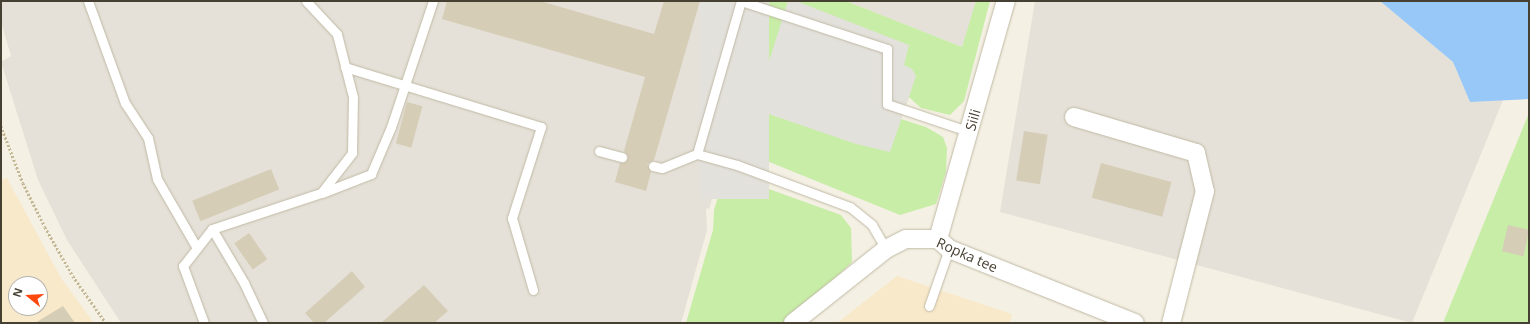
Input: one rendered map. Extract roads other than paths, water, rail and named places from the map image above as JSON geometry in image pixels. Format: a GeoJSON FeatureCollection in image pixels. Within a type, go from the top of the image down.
{"type":"FeatureCollection","features":[{"type":"Feature","properties":{"kind":"street","name":"Siili"},"geometry":{"type":"LineString","coordinates":[[943,244],[970,132],[1006,1]]}},
{"type":"Feature","properties":{"kind":"street"},"geometry":{"type":"LineString","coordinates":[[1074,117],[1196,153],[1205,191],[1171,323]]}},
{"type":"Feature","properties":{"kind":"street","name":"Ropka tee"},"geometry":{"type":"LineString","coordinates":[[793,323],[886,249],[906,239],[943,244],[1133,323]]}},
{"type":"Feature","properties":{"kind":"lane"},"geometry":{"type":"LineString","coordinates":[[88,1],[125,103],[148,138],[157,180],[197,248]]}},
{"type":"Feature","properties":{"kind":"lane"},"geometry":{"type":"LineString","coordinates":[[306,1],[337,34],[353,97],[352,153],[321,193]]}},
{"type":"Feature","properties":{"kind":"lane"},"geometry":{"type":"LineString","coordinates":[[204,323],[183,266],[212,228],[321,193],[371,174],[404,85],[432,1]]}},
{"type":"Feature","properties":{"kind":"lane"},"geometry":{"type":"LineString","coordinates":[[697,154],[742,1],[887,49],[887,104],[970,132]]}},
{"type":"Feature","properties":{"kind":"lane"},"geometry":{"type":"LineString","coordinates":[[345,67],[541,127],[512,218],[533,290]]}},
{"type":"Feature","properties":{"kind":"lane"},"geometry":{"type":"LineString","coordinates":[[599,151],[622,157]]}},
{"type":"Feature","properties":{"kind":"lane"},"geometry":{"type":"LineString","coordinates":[[653,166],[662,168],[697,154],[737,165],[850,207],[872,225],[886,249]]}},
{"type":"Feature","properties":{"kind":"lane"},"geometry":{"type":"LineString","coordinates":[[212,228],[244,283],[263,323]]}},
{"type":"Feature","properties":{"kind":"lane"},"geometry":{"type":"LineString","coordinates":[[929,306],[943,244]]}},
{"type":"Feature","properties":{"kind":"water"},"geometry":{"type":"Polygon","coordinates":[[[1380,1],[1529,1],[1529,99],[1470,102],[1453,62],[1380,1]]]}}]}
